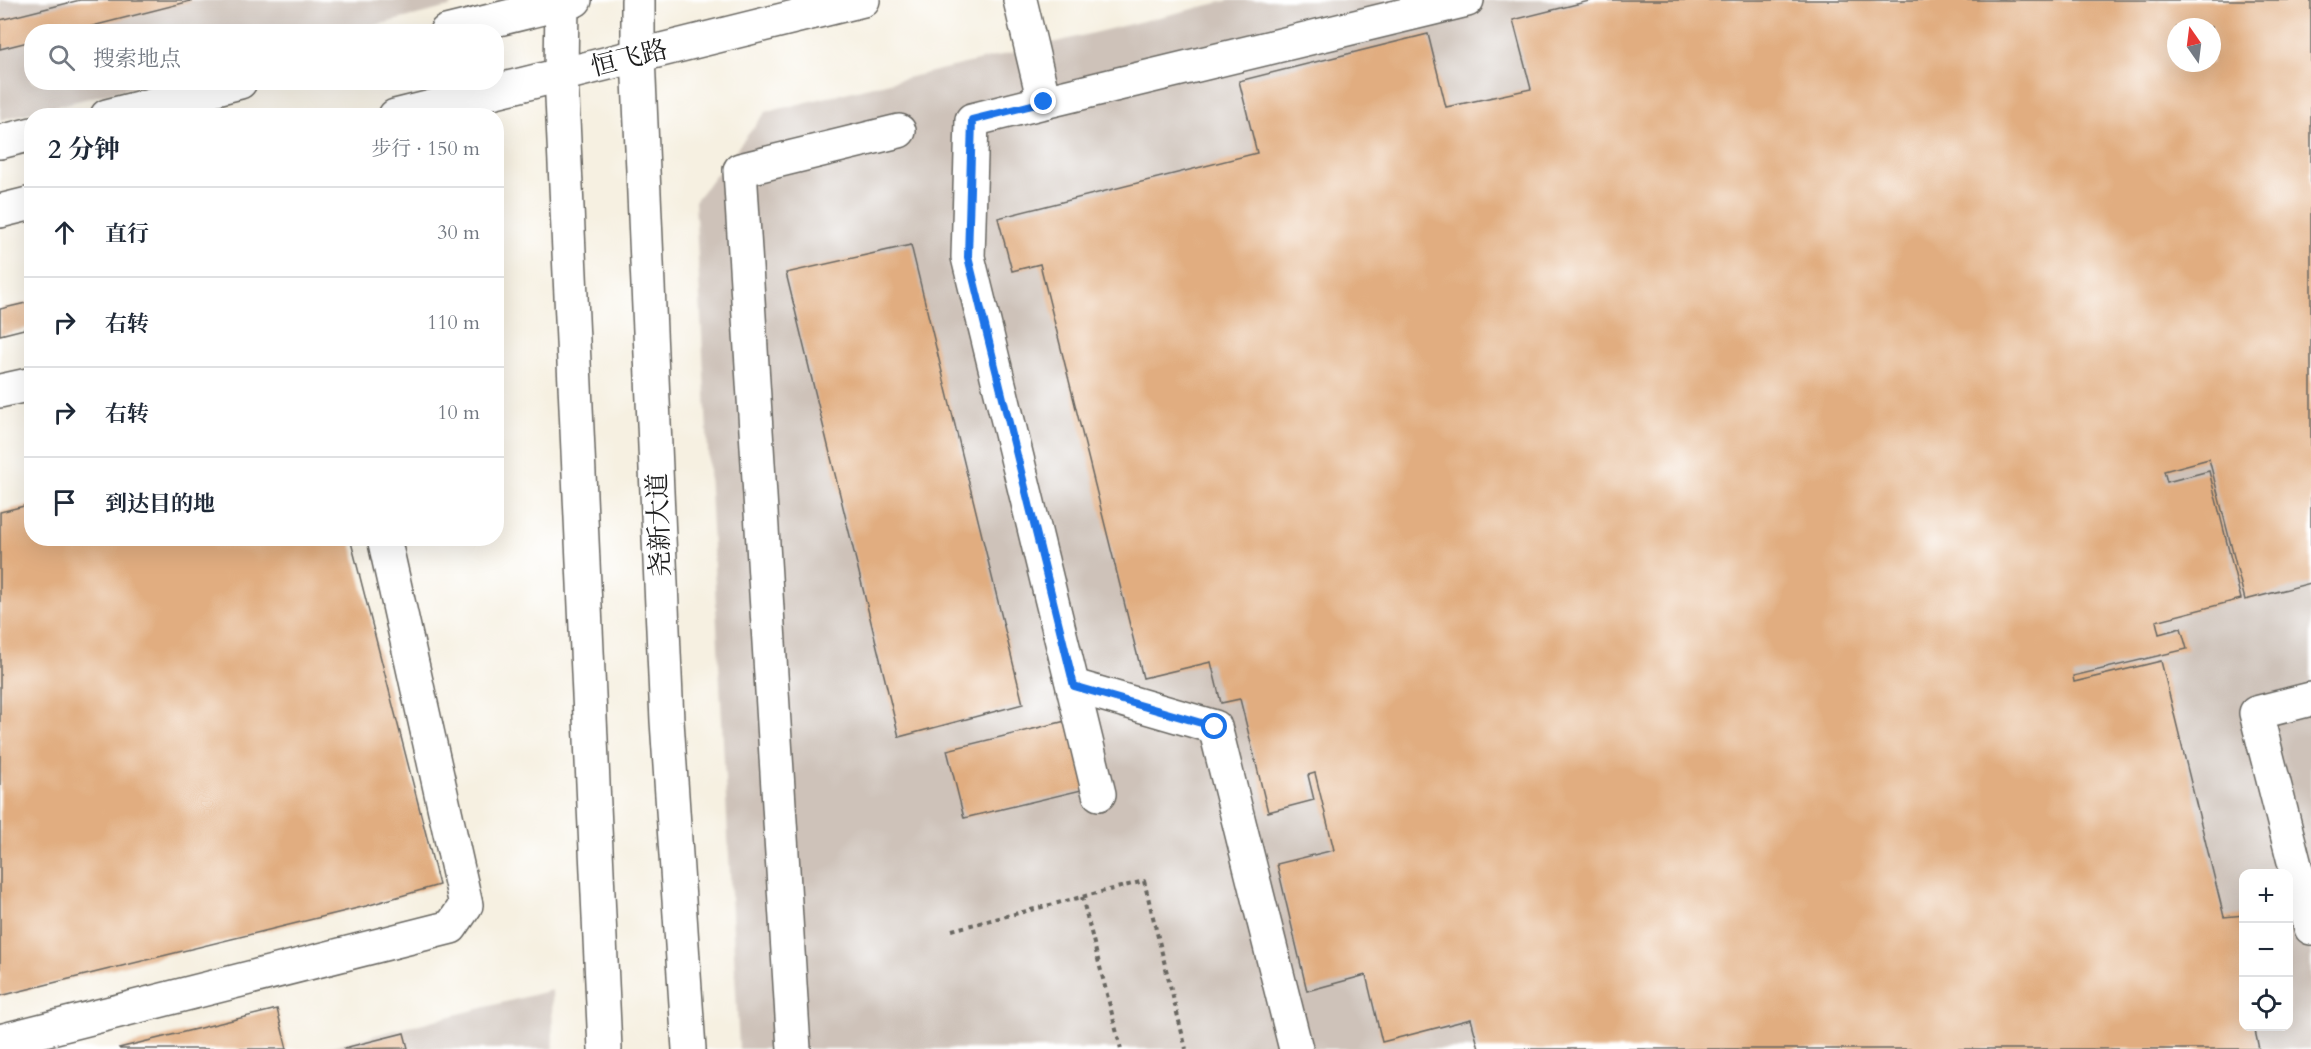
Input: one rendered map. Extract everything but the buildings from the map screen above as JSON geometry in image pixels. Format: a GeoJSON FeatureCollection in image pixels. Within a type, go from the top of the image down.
{"type":"FeatureCollection","features":[{"type":"Feature","properties":{"kind":"main road","name":"尧新大道"},"geometry":{"type":"LineString","coordinates":[[638,0],[638,56],[667,721],[689,1049]]}},
{"type":"Feature","properties":{"kind":"main road","name":"恒飞路"},"geometry":{"type":"LineString","coordinates":[[504,89],[863,0]]}},
{"type":"Feature","properties":{"kind":"main road"},"geometry":{"type":"LineString","coordinates":[[1020,0],[1044,102]]}},
{"type":"Feature","properties":{"kind":"main road"},"geometry":{"type":"LineString","coordinates":[[1099,794],[968,257],[972,120],[1467,0]]}},
{"type":"Feature","properties":{"kind":"main road"},"geometry":{"type":"LineString","coordinates":[[477,24],[567,1],[561,75],[605,1049]]}},
{"type":"Feature","properties":{"kind":"main road"},"geometry":{"type":"LineString","coordinates":[[138,108],[209,90]]}},
{"type":"Feature","properties":{"kind":"main road","name":"恒飞路"},"geometry":{"type":"LineString","coordinates":[[427,108],[500,90]]}},
{"type":"Feature","properties":{"kind":"main road"},"geometry":{"type":"LineString","coordinates":[[794,1049],[740,170],[899,131]]}},
{"type":"Feature","properties":{"kind":"main road"},"geometry":{"type":"LineString","coordinates":[[0,142],[24,136]]}},
{"type":"Feature","properties":{"kind":"main road"},"geometry":{"type":"LineString","coordinates":[[0,211],[24,205]]}},
{"type":"Feature","properties":{"kind":"main road"},"geometry":{"type":"LineString","coordinates":[[0,390],[24,386]]}},
{"type":"Feature","properties":{"kind":"main road"},"geometry":{"type":"LineString","coordinates":[[0,1041],[451,927],[466,905],[386,546]]}},
{"type":"Feature","properties":{"kind":"main road"},"geometry":{"type":"LineString","coordinates":[[1074,686],[1215,727],[1296,1049]]}},
{"type":"Feature","properties":{"kind":"main road"},"geometry":{"type":"LineString","coordinates":[[2311,699],[2256,713],[2311,928]]}},
{"type":"Feature","properties":{"kind":"path"},"geometry":{"type":"LineString","coordinates":[[952,930],[1144,881],[1186,1049]]}},
{"type":"Feature","properties":{"kind":"path"},"geometry":{"type":"LineString","coordinates":[[1082,897],[1121,1049]]}},
{"type":"Feature","properties":{"kind":"shaded area"},"geometry":{"type":"Polygon","coordinates":[[[0,0],[458,0],[449,7],[381,24],[24,24],[24,90],[122,90],[49,108],[24,108],[24,114],[0,120],[0,0]]]}},
{"type":"Feature","properties":{"kind":"shaded area"},"geometry":{"type":"Polygon","coordinates":[[[1230,0],[2311,0],[2311,1049],[739,1049],[695,201],[766,112],[1230,0]]]}},
{"type":"Feature","properties":{"kind":"shaded area"},"geometry":{"type":"Polygon","coordinates":[[[552,990],[553,1049],[322,1049],[552,990]]]}},
{"type":"Feature","properties":{"kind":"route"},"geometry":{"type":"LineString","coordinates":[[1044,102],[972,120],[968,257],[1074,686],[1215,727]]}}]}
